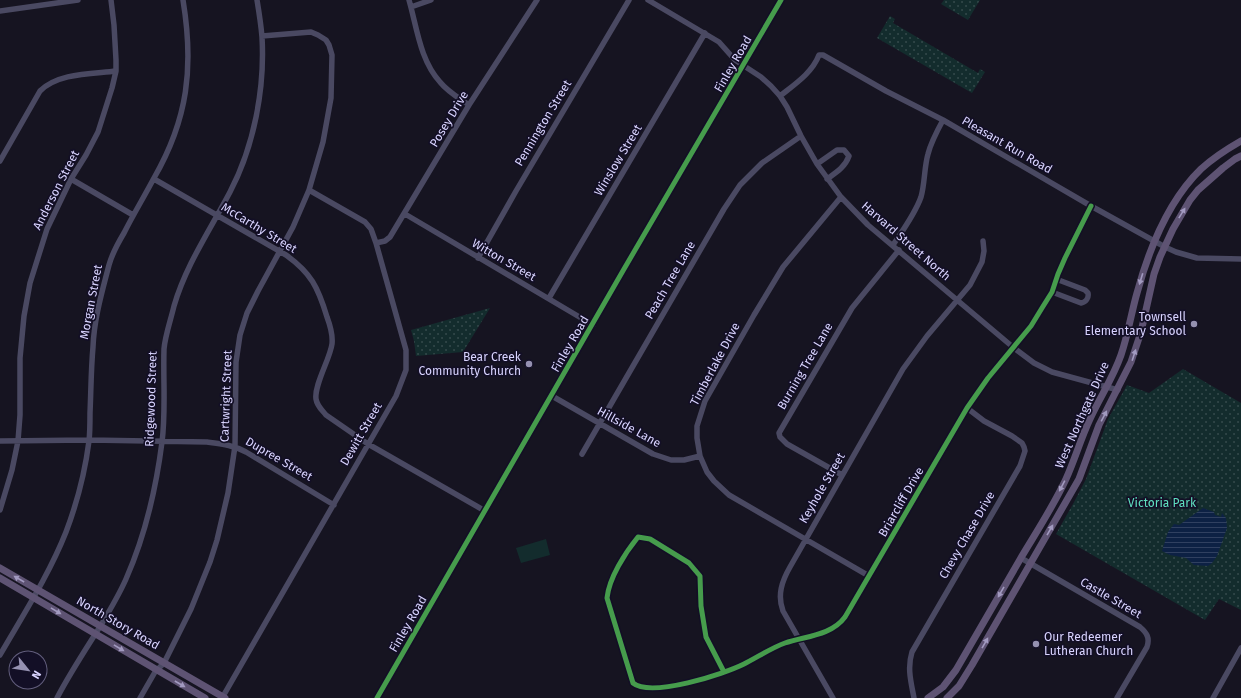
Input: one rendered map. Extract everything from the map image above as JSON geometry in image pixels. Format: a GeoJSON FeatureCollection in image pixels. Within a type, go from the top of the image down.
{"type":"FeatureCollection","features":[{"type":"Feature","properties":{"kind":"main road","name":"West Northgate Drive"},"geometry":{"type":"LineString","coordinates":[[928,698],[950,680],[1063,484],[1090,418],[1107,387],[1120,357],[1128,335],[1136,294],[1154,242],[1169,213],[1180,194],[1201,170],[1228,148],[1241,141]]}},
{"type":"Feature","properties":{"kind":"main road","name":"West Northgate Drive"},"geometry":{"type":"LineString","coordinates":[[947,698],[959,686],[972,665],[1079,479],[1099,425],[1131,362],[1141,332],[1154,274],[1177,221],[1198,190],[1235,158],[1241,156]]}},
{"type":"Feature","properties":{"kind":"main road"},"geometry":{"type":"LineString","coordinates":[[1201,170],[1210,179]]}},
{"type":"Feature","properties":{"kind":"main road","name":"North Story Road"},"geometry":{"type":"LineString","coordinates":[[0,568],[223,698]]}},
{"type":"Feature","properties":{"kind":"main road","name":"North Story Road"},"geometry":{"type":"LineString","coordinates":[[0,578],[205,698]]}},
{"type":"Feature","properties":{"kind":"main road"},"geometry":{"type":"LineString","coordinates":[[962,660],[972,665]]}},
{"type":"Feature","properties":{"kind":"street"},"geometry":{"type":"LineString","coordinates":[[0,11],[78,0]]}},
{"type":"Feature","properties":{"kind":"street","name":"Anderson Street"},"geometry":{"type":"LineString","coordinates":[[0,510],[12,470],[18,441],[21,351],[24,316],[30,283],[47,229],[71,179],[98,132],[116,70],[114,25],[111,0]]}},
{"type":"Feature","properties":{"kind":"street","name":"Morgan Street"},"geometry":{"type":"LineString","coordinates":[[0,655],[47,573],[66,532],[82,479],[89,440],[93,345],[101,298],[110,262],[117,245],[165,158],[179,121],[186,93],[189,56],[188,32],[183,0]]}},
{"type":"Feature","properties":{"kind":"street","name":"Ridgewood Street"},"geometry":{"type":"LineString","coordinates":[[56,698],[100,626],[125,580],[140,543],[153,495],[162,441],[164,347],[179,289],[191,261],[236,180],[249,144],[257,108],[260,90],[262,36],[257,0]]}},
{"type":"Feature","properties":{"kind":"street"},"geometry":{"type":"LineString","coordinates":[[409,0],[427,64],[441,83],[469,105]]}},
{"type":"Feature","properties":{"kind":"street"},"geometry":{"type":"LineString","coordinates":[[411,7],[431,0]]}},
{"type":"Feature","properties":{"kind":"street","name":"Posey Drive"},"geometry":{"type":"LineString","coordinates":[[376,243],[385,241],[390,237],[469,105],[536,0]]}},
{"type":"Feature","properties":{"kind":"street","name":"Pennington Street"},"geometry":{"type":"LineString","coordinates":[[478,258],[629,0]]}},
{"type":"Feature","properties":{"kind":"street","name":"Harvard Street North"},"geometry":{"type":"LineString","coordinates":[[648,0],[719,42],[735,60],[761,78],[780,96],[817,164],[841,196],[868,225],[894,245],[1014,348],[1034,363],[1052,372],[1118,390]]}},
{"type":"Feature","properties":{"kind":"street","name":"Finley Road"},"geometry":{"type":"LineString","coordinates":[[377,698],[781,0]]}},
{"type":"Feature","properties":{"kind":"street","name":"Cartwright Street"},"geometry":{"type":"LineString","coordinates":[[140,698],[157,670],[164,663],[191,609],[210,562],[217,540],[228,493],[235,446],[236,362],[240,335],[247,313],[293,227],[309,190],[323,142],[330,98],[332,55],[330,45],[326,40],[311,32],[262,36]]}},
{"type":"Feature","properties":{"kind":"street","name":"Winslow Street"},"geometry":{"type":"LineString","coordinates":[[549,298],[705,33]]}},
{"type":"Feature","properties":{"kind":"street","name":"Pleasant Run Road"},"geometry":{"type":"LineString","coordinates":[[780,96],[796,84],[813,67],[819,55],[823,55],[886,91],[943,120],[1154,242],[1176,252],[1197,258],[1241,259]]}},
{"type":"Feature","properties":{"kind":"street"},"geometry":{"type":"LineString","coordinates":[[0,161],[40,91],[46,86],[62,77],[116,70]]}},
{"type":"Feature","properties":{"kind":"street"},"geometry":{"type":"LineString","coordinates":[[894,245],[916,209],[923,188],[928,154],[943,120]]}},
{"type":"Feature","properties":{"kind":"street","name":"Peach Tree Lane"},"geometry":{"type":"LineString","coordinates":[[582,454],[724,209],[740,185],[762,163],[801,136]]}},
{"type":"Feature","properties":{"kind":"street"},"geometry":{"type":"LineString","coordinates":[[817,164],[837,150],[844,150],[849,156],[846,164],[828,179]]}},
{"type":"Feature","properties":{"kind":"street"},"geometry":{"type":"LineString","coordinates":[[71,179],[133,216]]}},
{"type":"Feature","properties":{"kind":"street","name":"McCarthy Street"},"geometry":{"type":"LineString","coordinates":[[154,179],[280,252],[304,269],[317,288],[332,334],[332,343],[317,391],[317,402],[319,407],[326,415],[368,444],[485,511]]}},
{"type":"Feature","properties":{"kind":"street","name":"Dewitt Street"},"geometry":{"type":"LineString","coordinates":[[223,698],[396,396],[404,379],[406,370],[406,350],[371,229],[365,222],[309,190]]}},
{"type":"Feature","properties":{"kind":"street","name":"Timberlake Drive"},"geometry":{"type":"LineString","coordinates":[[841,196],[784,267],[750,322],[705,401],[697,426],[697,438],[700,456],[707,472],[729,495],[869,576]]}},
{"type":"Feature","properties":{"kind":"street","name":"Briarcliff Drive"},"geometry":{"type":"LineString","coordinates":[[724,672],[706,637],[700,606],[700,576],[689,563],[650,539],[638,537],[612,579],[607,598],[633,682],[636,685],[646,687],[662,687],[694,682],[724,672],[744,664],[785,643],[832,629],[845,617],[967,408],[988,378],[1031,326],[1052,292],[1065,258],[1091,206]]}},
{"type":"Feature","properties":{"kind":"street","name":"Witton Street"},"geometry":{"type":"LineString","coordinates":[[405,214],[593,325]]}},
{"type":"Feature","properties":{"kind":"street","name":"Keyhole Street"},"geometry":{"type":"LineString","coordinates":[[833,698],[783,611],[780,590],[785,575],[903,369],[927,336],[970,285],[982,262],[984,251],[983,241]]}},
{"type":"Feature","properties":{"kind":"street","name":"Burning Tree Lane"},"geometry":{"type":"LineString","coordinates":[[842,475],[787,444],[780,437],[779,433],[852,308],[899,250]]}},
{"type":"Feature","properties":{"kind":"street"},"geometry":{"type":"LineString","coordinates":[[1052,292],[1081,304],[1088,298],[1088,293],[1085,290],[1056,279]]}},
{"type":"Feature","properties":{"kind":"street","name":"Hillside Lane"},"geometry":{"type":"LineString","coordinates":[[552,396],[653,454],[671,460],[684,460],[700,456]]}},
{"type":"Feature","properties":{"kind":"street","name":"Chevy Chase Drive"},"geometry":{"type":"LineString","coordinates":[[914,698],[909,672],[912,652],[1020,466],[1025,451],[1024,447],[1018,440],[984,421],[967,408]]}},
{"type":"Feature","properties":{"kind":"street","name":"Dupree Street"},"geometry":{"type":"LineString","coordinates":[[0,441],[162,441],[207,442],[235,446],[334,504]]}},
{"type":"Feature","properties":{"kind":"street","name":"Castle Street"},"geometry":{"type":"LineString","coordinates":[[1021,558],[1140,627],[1147,635],[1147,647],[1116,698]]}},
{"type":"Feature","properties":{"kind":"street"},"geometry":{"type":"LineString","coordinates":[[1212,698],[1241,648]]}},
{"type":"Feature","properties":{"kind":"green space"},"geometry":{"type":"Polygon","coordinates":[[[944,0],[980,0],[968,20],[941,4],[944,0]]]}},
{"type":"Feature","properties":{"kind":"green space"},"geometry":{"type":"Polygon","coordinates":[[[890,16],[895,19],[893,23],[978,73],[980,69],[985,72],[972,93],[877,38],[890,16]]]}},
{"type":"Feature","properties":{"kind":"green space"},"geometry":{"type":"Polygon","coordinates":[[[490,308],[463,352],[416,356],[411,330],[490,308]]]}},
{"type":"Feature","properties":{"kind":"green space","name":"Victoria Park"},"geometry":{"type":"Polygon","coordinates":[[[1183,369],[1241,403],[1241,610],[1219,599],[1205,620],[1056,534],[1086,479],[1108,419],[1127,385],[1149,393],[1183,369]]]}},
{"type":"Feature","properties":{"kind":"green space"},"geometry":{"type":"Polygon","coordinates":[[[546,539],[550,555],[521,563],[516,548],[546,539]]]}},
{"type":"Feature","properties":{"kind":"water"},"geometry":{"type":"Polygon","coordinates":[[[1203,508],[1214,512],[1215,515],[1221,517],[1222,513],[1226,518],[1227,528],[1217,556],[1212,563],[1208,566],[1194,565],[1186,558],[1170,555],[1162,551],[1168,532],[1174,524],[1179,525],[1203,508]]]}},
{"type":"Feature","properties":{"kind":"cycle path"},"geometry":{"type":"LineString","coordinates":[[377,698],[781,0]]}},
{"type":"Feature","properties":{"kind":"cycle path"},"geometry":{"type":"LineString","coordinates":[[724,672],[706,637],[701,606],[700,576],[689,563],[650,539],[638,537],[618,566],[608,590],[607,598],[633,683],[642,687],[655,688],[688,683],[721,673],[734,668],[744,664],[785,643],[825,632],[833,628],[845,617],[967,408],[988,378],[1031,326],[1052,292],[1065,258],[1091,206]]}},
{"type":"Feature","properties":{"kind":"place","name":"Townsell Elementary School"},"geometry":{"type":"Point","coordinates":[1194,324]}},
{"type":"Feature","properties":{"kind":"place","name":"Bear Creek Community Church"},"geometry":{"type":"Point","coordinates":[529,364]}},
{"type":"Feature","properties":{"kind":"place","name":"Our Redeemer Lutheran Church"},"geometry":{"type":"Point","coordinates":[1036,644]}}]}
